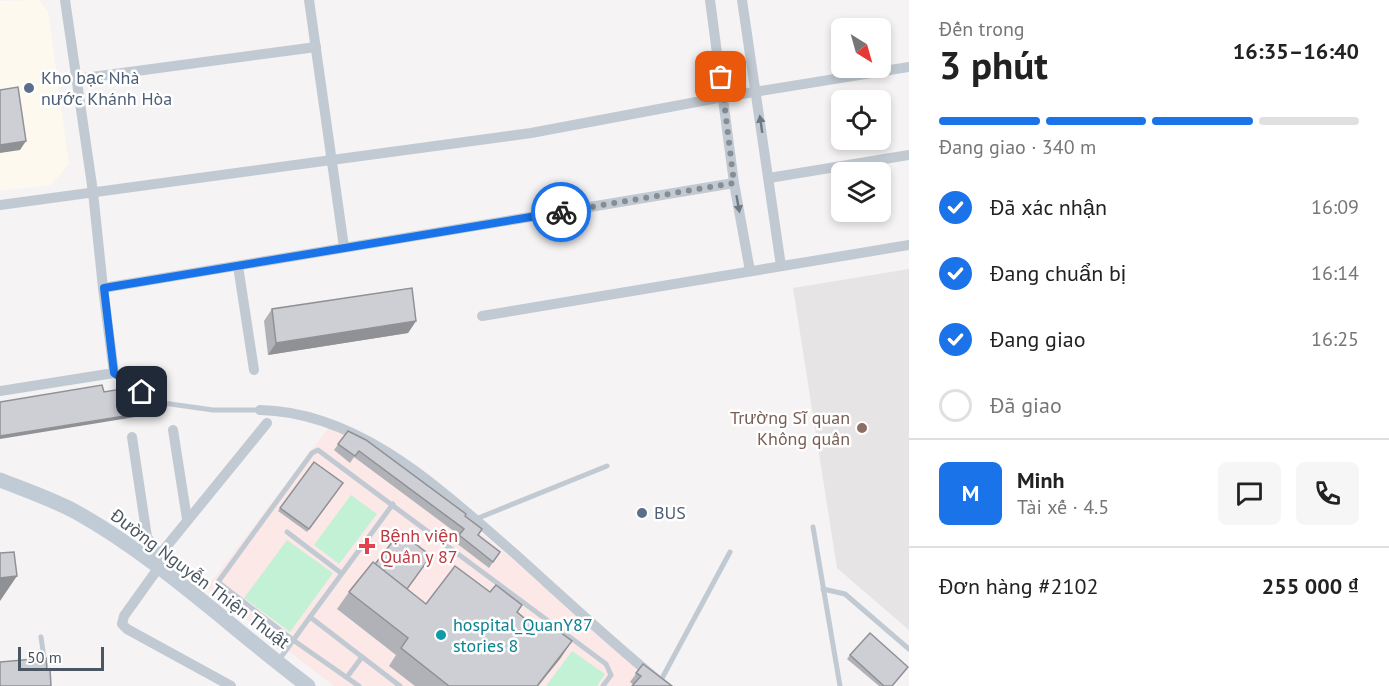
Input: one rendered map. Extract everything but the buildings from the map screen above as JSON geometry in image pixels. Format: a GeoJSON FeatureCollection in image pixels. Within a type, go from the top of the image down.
{"type":"FeatureCollection","features":[{"type":"Feature","properties":{"kind":"street"},"geometry":{"type":"LineString","coordinates":[[0,391],[114,373],[93,192],[65,0]]}},
{"type":"Feature","properties":{"kind":"street"},"geometry":{"type":"LineString","coordinates":[[309,0],[344,247]]}},
{"type":"Feature","properties":{"kind":"street"},"geometry":{"type":"LineString","coordinates":[[710,0],[734,183],[750,271]]}},
{"type":"Feature","properties":{"kind":"street"},"geometry":{"type":"LineString","coordinates":[[742,0],[782,266]]}},
{"type":"Feature","properties":{"kind":"street"},"geometry":{"type":"LineString","coordinates":[[77,79],[316,47]]}},
{"type":"Feature","properties":{"kind":"street"},"geometry":{"type":"LineString","coordinates":[[0,205],[531,133],[723,97],[909,67]]}},
{"type":"Feature","properties":{"kind":"street"},"geometry":{"type":"LineString","coordinates":[[769,178],[909,155]]}},
{"type":"Feature","properties":{"kind":"street"},"geometry":{"type":"LineString","coordinates":[[104,288],[734,183]]}},
{"type":"Feature","properties":{"kind":"street"},"geometry":{"type":"LineString","coordinates":[[482,316],[909,245]]}},
{"type":"Feature","properties":{"kind":"street"},"geometry":{"type":"LineString","coordinates":[[238,266],[254,370]]}},
{"type":"Feature","properties":{"kind":"street"},"geometry":{"type":"LineString","coordinates":[[260,410],[304,416],[364,439],[428,481],[475,519],[662,684]]}},
{"type":"Feature","properties":{"kind":"street"},"geometry":{"type":"LineString","coordinates":[[231,686],[127,629],[122,624],[124,616],[157,562],[188,519],[267,423]]}},
{"type":"Feature","properties":{"kind":"street"},"geometry":{"type":"LineString","coordinates":[[172,430],[188,519]]}},
{"type":"Feature","properties":{"kind":"street"},"geometry":{"type":"LineString","coordinates":[[132,437],[147,537],[157,562]]}},
{"type":"Feature","properties":{"kind":"street","name":"Đường Nguyễn Thiện Thuật"},"geometry":{"type":"LineString","coordinates":[[0,480],[74,511],[157,562],[308,686]]}},
{"type":"Feature","properties":{"kind":"lane"},"geometry":{"type":"LineString","coordinates":[[114,373],[156,402],[213,410],[260,410]]}},
{"type":"Feature","properties":{"kind":"lane"},"geometry":{"type":"LineString","coordinates":[[359,686],[293,640],[218,582],[312,453],[318,450],[606,664],[611,675],[603,686]]}},
{"type":"Feature","properties":{"kind":"lane"},"geometry":{"type":"LineString","coordinates":[[475,519],[608,465]]}},
{"type":"Feature","properties":{"kind":"lane"},"geometry":{"type":"LineString","coordinates":[[278,662],[393,504]]}},
{"type":"Feature","properties":{"kind":"lane"},"geometry":{"type":"LineString","coordinates":[[813,527],[840,686]]}},
{"type":"Feature","properties":{"kind":"lane"},"geometry":{"type":"LineString","coordinates":[[287,532],[341,573]]}},
{"type":"Feature","properties":{"kind":"lane"},"geometry":{"type":"LineString","coordinates":[[662,684],[730,552]]}},
{"type":"Feature","properties":{"kind":"lane"},"geometry":{"type":"LineString","coordinates":[[823,589],[845,594],[909,649]]}},
{"type":"Feature","properties":{"kind":"lane"},"geometry":{"type":"LineString","coordinates":[[310,617],[400,686]]}},
{"type":"Feature","properties":{"kind":"lane"},"geometry":{"type":"LineString","coordinates":[[41,637],[46,676]]}},
{"type":"Feature","properties":{"kind":"lane"},"geometry":{"type":"LineString","coordinates":[[347,677],[362,657]]}},
{"type":"Feature","properties":{"kind":"shaded area","name":"Kho bạc Nhà nước Khánh Hòa"},"geometry":{"type":"Polygon","coordinates":[[[39,0],[48,11],[69,164],[51,185],[0,191],[0,1],[39,0]]]}},
{"type":"Feature","properties":{"kind":"shaded area","name":"Trường Sĩ quan Không quân"},"geometry":{"type":"Polygon","coordinates":[[[909,269],[909,630],[837,568],[793,288],[909,269]]]}},
{"type":"Feature","properties":{"kind":"shaded area","name":"Bệnh viện Quân y 87"},"geometry":{"type":"Polygon","coordinates":[[[329,427],[346,434],[448,506],[546,587],[657,686],[334,686],[207,588],[329,427]]]}},
{"type":"Feature","properties":{"kind":"green space"},"geometry":{"type":"Polygon","coordinates":[[[351,495],[377,514],[339,564],[314,545],[351,495]]]}},
{"type":"Feature","properties":{"kind":"green space"},"geometry":{"type":"Polygon","coordinates":[[[287,540],[333,573],[290,632],[244,598],[287,540]]]}},
{"type":"Feature","properties":{"kind":"green space"},"geometry":{"type":"Polygon","coordinates":[[[572,651],[605,674],[597,686],[546,686],[572,651]]]}},
{"type":"Feature","properties":{"kind":"way so far"},"geometry":{"type":"LineString","coordinates":[[561,212],[734,183],[721,77]]}},
{"type":"Feature","properties":{"kind":"place","name":"Kho bạc Nhà nước Khánh Hòa"},"geometry":{"type":"Point","coordinates":[29,88]}},
{"type":"Feature","properties":{"kind":"place","name":"Trường Sĩ quan Không quân"},"geometry":{"type":"Point","coordinates":[862,428]}},
{"type":"Feature","properties":{"kind":"place","name":"BUS"},"geometry":{"type":"Point","coordinates":[642,513]}},
{"type":"Feature","properties":{"kind":"place","name":"Bệnh viện Quân y 87"},"geometry":{"type":"Point","coordinates":[367,546]}},
{"type":"Feature","properties":{"kind":"place","name":"hospital_QuanY87 stories 8"},"geometry":{"type":"Point","coordinates":[441,635]}},
{"type":"Feature","properties":{"kind":"route"},"geometry":{"type":"LineString","coordinates":[[142,392],[114,373],[104,288],[561,212]]}}]}
